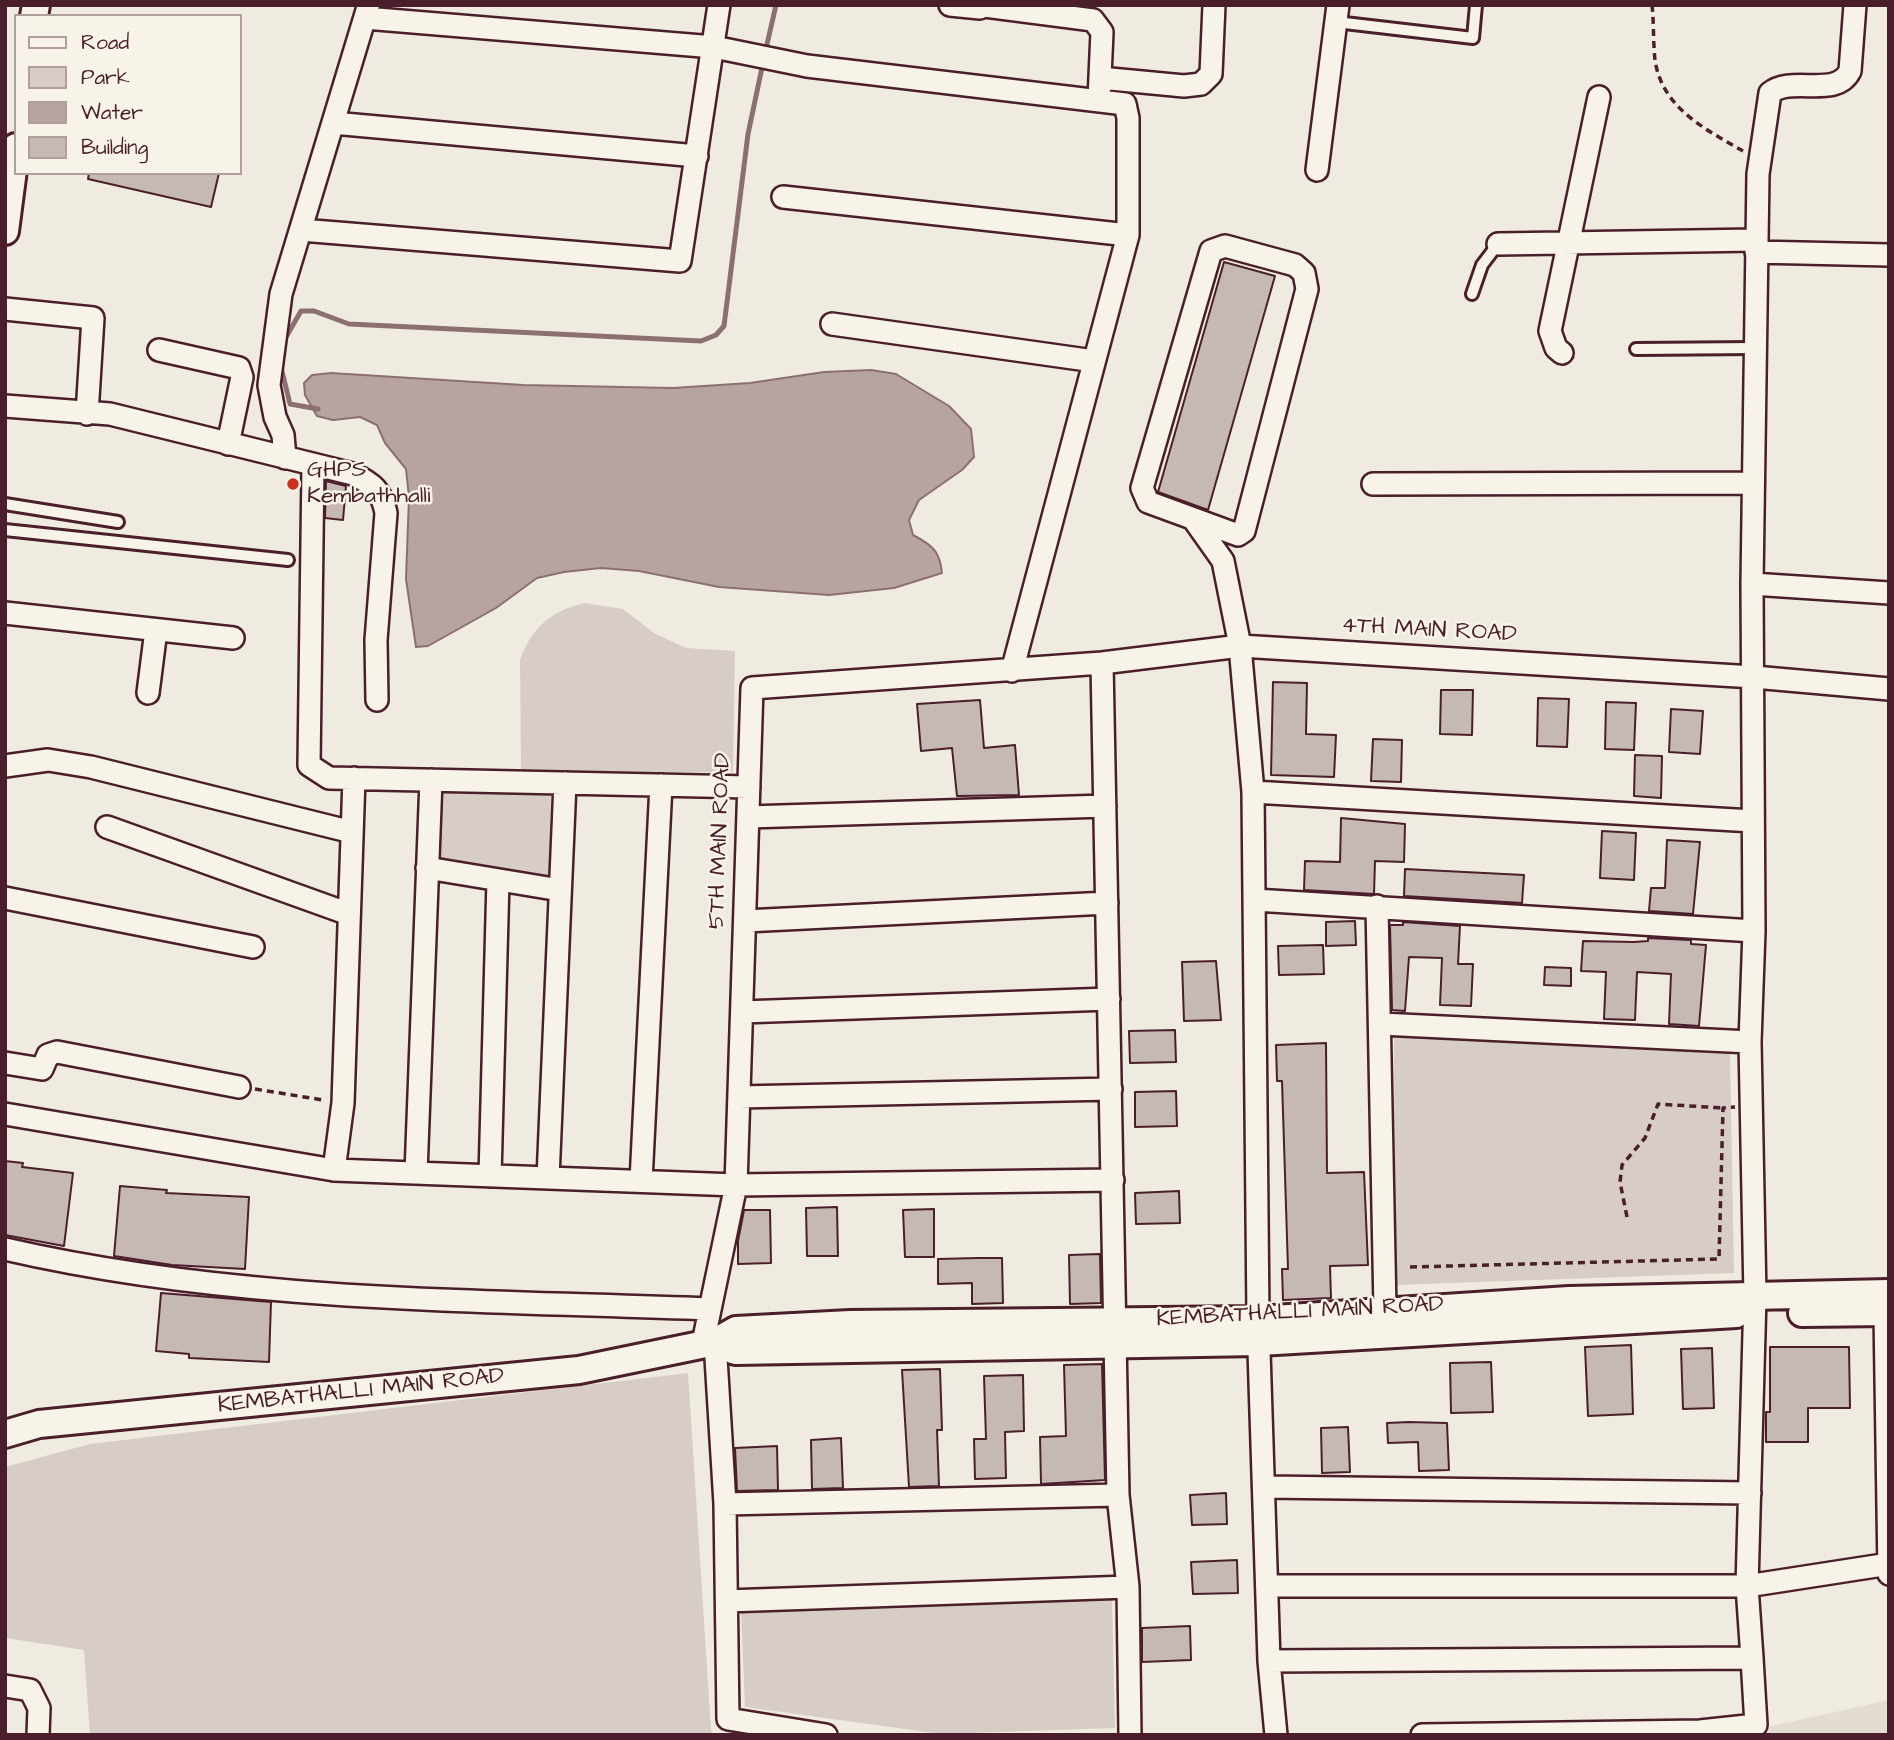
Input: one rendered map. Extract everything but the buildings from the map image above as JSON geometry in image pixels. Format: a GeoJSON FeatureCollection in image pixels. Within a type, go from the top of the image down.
{"type":"FeatureCollection","features":[{"type":"Feature","properties":{"kind":"street"},"geometry":{"type":"LineString","coordinates":[[301,230],[680,261],[719,5]]}},
{"type":"Feature","properties":{"kind":"street"},"geometry":{"type":"LineString","coordinates":[[950,5],[1070,11],[1093,20],[1099,24],[1102,32],[1100,89]]}},
{"type":"Feature","properties":{"kind":"street"},"geometry":{"type":"LineString","coordinates":[[285,458],[283,435],[275,417],[268,385],[281,294],[367,12],[714,47],[807,66],[1100,89],[1201,84],[1211,74],[1214,5]]}},
{"type":"Feature","properties":{"kind":"street"},"geometry":{"type":"LineString","coordinates":[[1422,1735],[1700,1731],[1756,1725],[1747,1586],[1755,1305],[1749,1042],[1754,931],[1752,584],[1756,246],[1760,161],[1770,93],[1782,87],[1838,83],[1846,78],[1850,71],[1855,5]]}},
{"type":"Feature","properties":{"kind":"street"},"geometry":{"type":"LineString","coordinates":[[1317,170],[1337,14]]}},
{"type":"Feature","properties":{"kind":"street"},"geometry":{"type":"LineString","coordinates":[[1012,671],[1128,235],[1128,109],[1125,104],[1100,89]]}},
{"type":"Feature","properties":{"kind":"street"},"geometry":{"type":"LineString","coordinates":[[1562,354],[1550,331],[1599,97]]}},
{"type":"Feature","properties":{"kind":"street"},"geometry":{"type":"LineString","coordinates":[[333,123],[696,156]]}},
{"type":"Feature","properties":{"kind":"street"},"geometry":{"type":"LineString","coordinates":[[5,231],[14,162]]}},
{"type":"Feature","properties":{"kind":"street"},"geometry":{"type":"LineString","coordinates":[[783,197],[1128,235]]}},
{"type":"Feature","properties":{"kind":"street"},"geometry":{"type":"LineString","coordinates":[[1498,244],[1756,246],[1889,255]]}},
{"type":"Feature","properties":{"kind":"street"},"geometry":{"type":"LineString","coordinates":[[1194,520],[1238,535],[1242,533],[1307,289],[1304,273],[1295,265],[1226,246],[1211,251],[1142,488],[1148,502],[1194,520],[1223,561],[1240,646],[1253,792],[1259,1331],[1269,1661],[1276,1735]]}},
{"type":"Feature","properties":{"kind":"street"},"geometry":{"type":"LineString","coordinates":[[5,309],[93,318],[87,414]]}},
{"type":"Feature","properties":{"kind":"street"},"geometry":{"type":"LineString","coordinates":[[832,324],[1094,361]]}},
{"type":"Feature","properties":{"kind":"street"},"geometry":{"type":"LineString","coordinates":[[159,350],[239,368],[242,377],[228,444]]}},
{"type":"Feature","properties":{"kind":"street"},"geometry":{"type":"LineString","coordinates":[[5,406],[110,414],[354,474],[373,484],[383,498],[386,513],[376,654],[377,700]]}},
{"type":"Feature","properties":{"kind":"street"},"geometry":{"type":"LineString","coordinates":[[313,466],[309,765],[329,778],[749,787]]}},
{"type":"Feature","properties":{"kind":"street"},"geometry":{"type":"LineString","coordinates":[[1373,484],[1753,483]]}},
{"type":"Feature","properties":{"kind":"street"},"geometry":{"type":"LineString","coordinates":[[1752,584],[1889,593]]}},
{"type":"Feature","properties":{"kind":"street"},"geometry":{"type":"LineString","coordinates":[[5,613],[233,638]]}},
{"type":"Feature","properties":{"kind":"street"},"geometry":{"type":"LineString","coordinates":[[148,693],[156,629]]}},
{"type":"Feature","properties":{"kind":"street","name":"4TH MAIN ROAD"},"geometry":{"type":"LineString","coordinates":[[1102,663],[1240,646],[1754,677],[1889,689]]}},
{"type":"Feature","properties":{"kind":"street"},"geometry":{"type":"LineString","coordinates":[[1102,663],[1118,1495],[1129,1587],[1130,1735]]}},
{"type":"Feature","properties":{"kind":"street","name":"5TH MAIN ROAD"},"geometry":{"type":"LineString","coordinates":[[826,1735],[728,1719],[725,1504],[708,1309],[736,1185],[752,688],[1102,663]]}},
{"type":"Feature","properties":{"kind":"street"},"geometry":{"type":"LineString","coordinates":[[5,766],[48,760],[91,767],[352,832]]}},
{"type":"Feature","properties":{"kind":"street"},"geometry":{"type":"LineString","coordinates":[[334,1170],[343,1103],[354,778]]}},
{"type":"Feature","properties":{"kind":"street"},"geometry":{"type":"LineString","coordinates":[[416,1173],[431,780]]}},
{"type":"Feature","properties":{"kind":"street"},"geometry":{"type":"LineString","coordinates":[[548,1178],[565,783]]}},
{"type":"Feature","properties":{"kind":"street"},"geometry":{"type":"LineString","coordinates":[[641,1181],[661,785]]}},
{"type":"Feature","properties":{"kind":"street"},"geometry":{"type":"LineString","coordinates":[[1253,792],[1753,821]]}},
{"type":"Feature","properties":{"kind":"street"},"geometry":{"type":"LineString","coordinates":[[748,817],[1105,806]]}},
{"type":"Feature","properties":{"kind":"street"},"geometry":{"type":"LineString","coordinates":[[107,827],[349,914]]}},
{"type":"Feature","properties":{"kind":"street"},"geometry":{"type":"LineString","coordinates":[[427,868],[561,890]]}},
{"type":"Feature","properties":{"kind":"street"},"geometry":{"type":"LineString","coordinates":[[490,1176],[498,880]]}},
{"type":"Feature","properties":{"kind":"street"},"geometry":{"type":"LineString","coordinates":[[5,898],[253,947]]}},
{"type":"Feature","properties":{"kind":"street"},"geometry":{"type":"LineString","coordinates":[[1255,900],[1754,931]]}},
{"type":"Feature","properties":{"kind":"street"},"geometry":{"type":"LineString","coordinates":[[745,921],[1107,903]]}},
{"type":"Feature","properties":{"kind":"street"},"geometry":{"type":"LineString","coordinates":[[1377,906],[1385,1310]]}},
{"type":"Feature","properties":{"kind":"street"},"geometry":{"type":"LineString","coordinates":[[742,1012],[1109,999]]}},
{"type":"Feature","properties":{"kind":"street"},"geometry":{"type":"LineString","coordinates":[[1381,1024],[1749,1042]]}},
{"type":"Feature","properties":{"kind":"street"},"geometry":{"type":"LineString","coordinates":[[5,1063],[43,1069],[48,1055],[57,1052],[239,1087]]}},
{"type":"Feature","properties":{"kind":"street"},"geometry":{"type":"LineString","coordinates":[[739,1097],[1111,1089]]}},
{"type":"Feature","properties":{"kind":"street"},"geometry":{"type":"LineString","coordinates":[[5,1114],[334,1170],[736,1185],[1113,1180]]}},
{"type":"Feature","properties":{"kind":"street"},"geometry":{"type":"LineString","coordinates":[[5,1249],[90,1268],[265,1291],[708,1309]]}},
{"type":"Feature","properties":{"kind":"street","name":"KEMBATHALLI MAIN ROAD"},"geometry":{"type":"LineString","coordinates":[[709,1342],[735,1352],[1115,1347],[1259,1331],[1385,1310],[1569,1300],[1887,1306]]}},
{"type":"Feature","properties":{"kind":"street","name":"KEMBATHALLI MAIN ROAD"},"geometry":{"type":"LineString","coordinates":[[5,1434],[39,1424],[579,1370],[709,1342],[736,1330],[850,1324],[1114,1320],[1259,1331],[1755,1305]]}},
{"type":"Feature","properties":{"kind":"street"},"geometry":{"type":"LineString","coordinates":[[1887,1306],[1889,1574]]}},
{"type":"Feature","properties":{"kind":"street"},"geometry":{"type":"LineString","coordinates":[[1264,1487],[1750,1493]]}},
{"type":"Feature","properties":{"kind":"street"},"geometry":{"type":"LineString","coordinates":[[725,1504],[1118,1495]]}},
{"type":"Feature","properties":{"kind":"street"},"geometry":{"type":"LineString","coordinates":[[1267,1586],[1747,1586],[1889,1564]]}},
{"type":"Feature","properties":{"kind":"street"},"geometry":{"type":"LineString","coordinates":[[727,1601],[1129,1587]]}},
{"type":"Feature","properties":{"kind":"street"},"geometry":{"type":"LineString","coordinates":[[1269,1661],[1752,1658]]}},
{"type":"Feature","properties":{"kind":"street"},"geometry":{"type":"LineString","coordinates":[[5,1686],[30,1690],[38,1708],[38,1735]]}},
{"type":"Feature","properties":{"kind":"lane"},"geometry":{"type":"LineString","coordinates":[[1337,14],[1473,38],[1476,5]]}},
{"type":"Feature","properties":{"kind":"lane"},"geometry":{"type":"LineString","coordinates":[[1472,294],[1482,265],[1498,244]]}},
{"type":"Feature","properties":{"kind":"lane"},"geometry":{"type":"LineString","coordinates":[[1636,349],[1755,348]]}},
{"type":"Feature","properties":{"kind":"lane"},"geometry":{"type":"LineString","coordinates":[[5,504],[118,522]]}},
{"type":"Feature","properties":{"kind":"lane"},"geometry":{"type":"LineString","coordinates":[[5,530],[288,560]]}},
{"type":"Feature","properties":{"kind":"path"},"geometry":{"type":"LineString","coordinates":[[1652,5],[1655,59],[1668,96],[1682,112],[1760,161]]}},
{"type":"Feature","properties":{"kind":"path"},"geometry":{"type":"LineString","coordinates":[[239,1087],[343,1103]]}},
{"type":"Feature","properties":{"kind":"path"},"geometry":{"type":"LineString","coordinates":[[1627,1217],[1620,1182],[1622,1165],[1645,1138],[1658,1104],[1751,1107]]}},
{"type":"Feature","properties":{"kind":"path"},"geometry":{"type":"LineString","coordinates":[[1410,1267],[1718,1259],[1723,1108]]}},
{"type":"Feature","properties":{"kind":"shaded area"},"geometry":{"type":"Polygon","coordinates":[[[1889,1700],[1889,1735],[1732,1735],[1736,1734],[1889,1700]]]}},
{"type":"Feature","properties":{"kind":"green space"},"geometry":{"type":"Polygon","coordinates":[[[585,603],[623,609],[654,633],[686,648],[735,651],[733,772],[521,772],[520,660],[530,639],[544,622],[562,610],[585,603]]]}},
{"type":"Feature","properties":{"kind":"green space"},"geometry":{"type":"Polygon","coordinates":[[[436,789],[551,793],[549,885],[434,861],[436,789]]]}},
{"type":"Feature","properties":{"kind":"green space"},"geometry":{"type":"Polygon","coordinates":[[[1394,1035],[1730,1053],[1734,1273],[1395,1285],[1394,1035]]]}},
{"type":"Feature","properties":{"kind":"green space"},"geometry":{"type":"Polygon","coordinates":[[[688,1373],[711,1730],[714,1735],[90,1735],[84,1650],[5,1638],[5,1467],[90,1444],[688,1373]]]}},
{"type":"Feature","properties":{"kind":"green space"},"geometry":{"type":"Polygon","coordinates":[[[1112,1597],[1115,1728],[941,1734],[745,1707],[741,1609],[1112,1597]]]}},
{"type":"Feature","properties":{"kind":"water"},"geometry":{"type":"Polygon","coordinates":[[[871,370],[896,374],[949,406],[971,429],[974,457],[962,470],[919,500],[909,520],[913,535],[937,554],[942,573],[894,588],[829,595],[719,587],[639,571],[601,568],[564,572],[537,578],[496,608],[428,646],[416,647],[406,579],[409,497],[406,469],[385,443],[377,425],[360,417],[333,420],[317,416],[305,395],[304,383],[312,375],[331,373],[523,385],[673,388],[750,383],[824,372],[871,370]]]}},
{"type":"Feature","properties":{"kind":"waterway"},"geometry":{"type":"LineString","coordinates":[[765,53],[776,5]]}},
{"type":"Feature","properties":{"kind":"waterway"},"geometry":{"type":"LineString","coordinates":[[282,344],[301,311],[314,311],[349,324],[701,341],[716,335],[724,326],[748,134],[763,63]]}},
{"type":"Feature","properties":{"kind":"waterway"},"geometry":{"type":"LineString","coordinates":[[280,363],[290,404],[318,409]]}},
{"type":"Feature","properties":{"kind":"place","name":"GHPS Kembathhalli"},"geometry":{"type":"Point","coordinates":[293,484]}}]}
